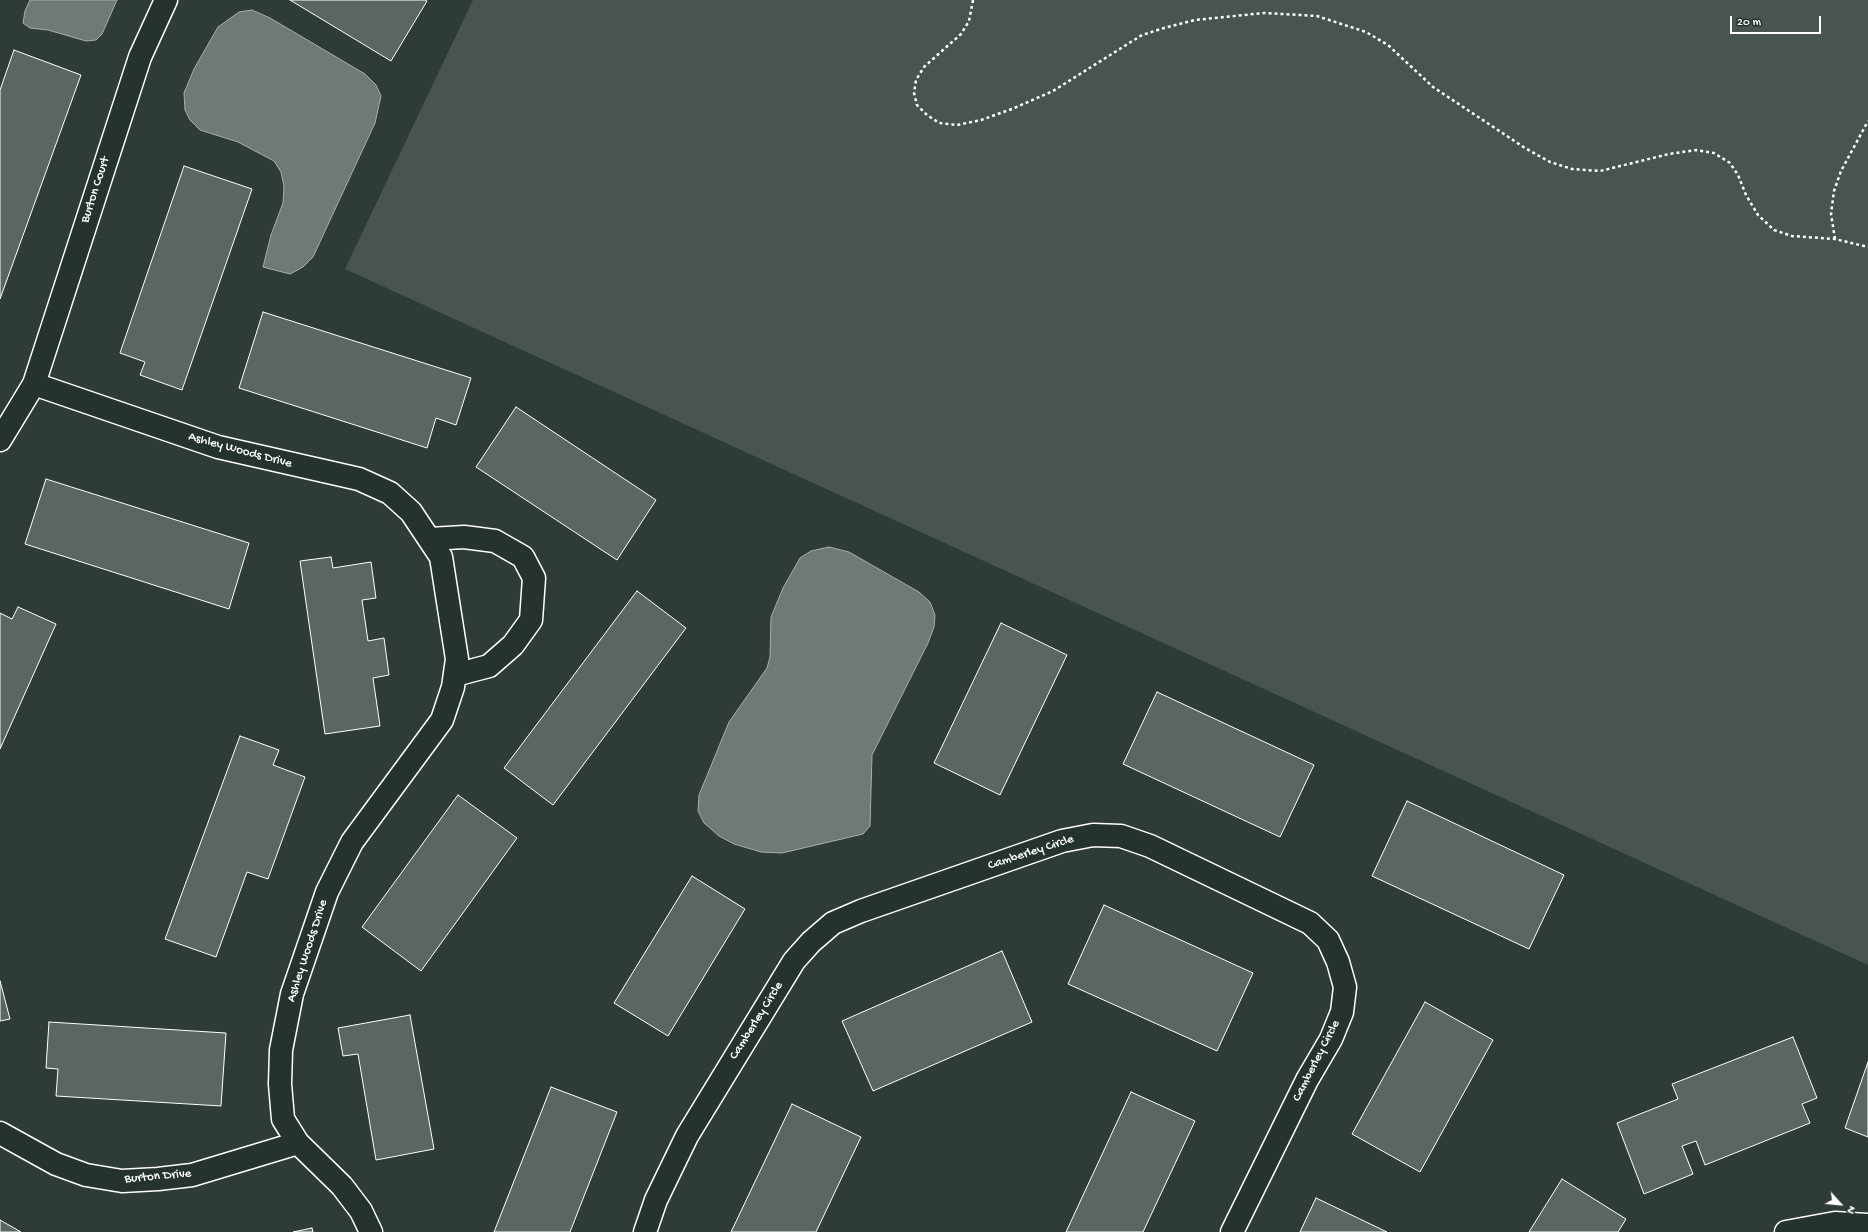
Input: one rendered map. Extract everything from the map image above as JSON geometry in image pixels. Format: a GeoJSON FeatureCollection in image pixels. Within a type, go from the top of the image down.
{"type":"FeatureCollection","features":[{"type":"Feature","properties":{"kind":"street","name":"Burton Court"},"geometry":{"type":"LineString","coordinates":[[34,384],[140,57],[166,0]]}},
{"type":"Feature","properties":{"kind":"street"},"geometry":{"type":"LineString","coordinates":[[0,440],[34,384]]}},
{"type":"Feature","properties":{"kind":"street","name":"Ashley Woods Drive"},"geometry":{"type":"LineString","coordinates":[[34,384],[218,447],[359,480],[390,493],[411,512],[441,557],[457,659],[453,687],[442,720],[352,842],[327,892],[292,994],[281,1050],[280,1084],[283,1119],[298,1143],[342,1186],[361,1211],[370,1232]]}},
{"type":"Feature","properties":{"kind":"street"},"geometry":{"type":"LineString","coordinates":[[430,539],[464,537],[495,541],[523,557],[534,578],[531,620],[513,645],[489,666],[455,675]]}},
{"type":"Feature","properties":{"kind":"street","name":"Camberley Circle"},"geometry":{"type":"LineString","coordinates":[[645,1232],[656,1200],[687,1136],[794,961],[811,942],[833,923],[861,911],[1062,841],[1093,835],[1121,836],[1150,846],[1310,923],[1328,940],[1338,962],[1345,987],[1339,1019],[1331,1038],[1307,1080],[1232,1232]]}},
{"type":"Feature","properties":{"kind":"street","name":"Burton Drive"},"geometry":{"type":"LineString","coordinates":[[0,1132],[56,1164],[86,1175],[122,1181],[192,1175],[298,1143]]}},
{"type":"Feature","properties":{"kind":"street"},"geometry":{"type":"LineString","coordinates":[[1786,1232],[1835,1223],[1868,1225]]}},
{"type":"Feature","properties":{"kind":"path"},"geometry":{"type":"LineString","coordinates":[[973,0],[969,21],[961,34],[924,67],[916,80],[914,93],[917,104],[927,115],[939,123],[957,125],[981,120],[1012,109],[1053,90],[1142,35],[1164,28],[1195,20],[1264,13],[1317,16],[1366,32],[1388,45],[1433,87],[1525,148],[1550,162],[1572,169],[1600,171],[1669,154],[1696,150],[1714,154],[1730,163],[1738,175],[1746,195],[1758,215],[1774,230],[1792,236],[1834,239],[1868,247]]}},
{"type":"Feature","properties":{"kind":"path"},"geometry":{"type":"LineString","coordinates":[[1834,239],[1831,214],[1834,191],[1840,171],[1868,122]]}},
{"type":"Feature","properties":{"kind":"shaded area"},"geometry":{"type":"Polygon","coordinates":[[[30,0],[117,0],[102,34],[96,40],[86,41],[48,30],[30,28],[23,23],[25,11],[30,0]]]}},
{"type":"Feature","properties":{"kind":"shaded area"},"geometry":{"type":"Polygon","coordinates":[[[473,0],[1868,0],[1868,965],[345,269],[473,0]]]}},
{"type":"Feature","properties":{"kind":"shaded area"},"geometry":{"type":"Polygon","coordinates":[[[252,10],[270,18],[365,74],[376,85],[381,96],[375,123],[313,257],[303,267],[290,274],[263,267],[271,235],[283,203],[284,186],[281,172],[274,161],[238,142],[200,130],[190,120],[185,110],[184,93],[194,69],[218,27],[239,12],[252,10]]]}},
{"type":"Feature","properties":{"kind":"shaded area"},"geometry":{"type":"Polygon","coordinates":[[[829,547],[849,552],[919,592],[930,602],[935,615],[934,627],[928,643],[872,755],[870,826],[863,834],[782,853],[761,852],[734,844],[719,836],[704,823],[698,811],[699,795],[729,722],[767,668],[770,657],[771,617],[783,588],[800,558],[811,551],[829,547]]]}},
{"type":"Feature","properties":{"kind":"building"},"geometry":{"type":"Polygon","coordinates":[[[290,0],[425,0],[427,1],[391,61],[290,0]]]}},
{"type":"Feature","properties":{"kind":"building"},"geometry":{"type":"Polygon","coordinates":[[[14,50],[81,75],[0,299],[0,90],[14,50]]]}},
{"type":"Feature","properties":{"kind":"building"},"geometry":{"type":"Polygon","coordinates":[[[184,166],[252,189],[182,390],[140,375],[145,362],[120,353],[184,166]]]}},
{"type":"Feature","properties":{"kind":"building"},"geometry":{"type":"Polygon","coordinates":[[[263,312],[471,378],[456,425],[436,418],[427,448],[239,388],[263,312]]]}},
{"type":"Feature","properties":{"kind":"building"},"geometry":{"type":"Polygon","coordinates":[[[516,407],[656,500],[617,560],[476,467],[516,407]]]}},
{"type":"Feature","properties":{"kind":"building"},"geometry":{"type":"Polygon","coordinates":[[[46,479],[249,543],[229,609],[25,544],[46,479]]]}},
{"type":"Feature","properties":{"kind":"building"},"geometry":{"type":"Polygon","coordinates":[[[331,557],[333,568],[371,562],[376,598],[362,600],[368,641],[384,638],[389,675],[373,678],[380,726],[325,734],[300,561],[331,557]]]}},
{"type":"Feature","properties":{"kind":"building"},"geometry":{"type":"Polygon","coordinates":[[[637,591],[686,628],[553,805],[504,768],[637,591]]]}},
{"type":"Feature","properties":{"kind":"building"},"geometry":{"type":"Polygon","coordinates":[[[18,607],[56,624],[0,749],[0,613],[12,619],[18,607]]]}},
{"type":"Feature","properties":{"kind":"building"},"geometry":{"type":"Polygon","coordinates":[[[1001,623],[1067,655],[1000,795],[934,763],[1001,623]]]}},
{"type":"Feature","properties":{"kind":"building"},"geometry":{"type":"Polygon","coordinates":[[[1157,692],[1314,765],[1280,837],[1123,764],[1157,692]]]}},
{"type":"Feature","properties":{"kind":"building"},"geometry":{"type":"Polygon","coordinates":[[[240,736],[279,750],[273,765],[305,777],[268,879],[247,872],[216,957],[165,939],[240,736]]]}},
{"type":"Feature","properties":{"kind":"building"},"geometry":{"type":"Polygon","coordinates":[[[458,795],[517,838],[421,971],[362,927],[458,795]]]}},
{"type":"Feature","properties":{"kind":"building"},"geometry":{"type":"Polygon","coordinates":[[[1407,801],[1564,875],[1529,949],[1372,876],[1407,801]]]}},
{"type":"Feature","properties":{"kind":"building"},"geometry":{"type":"Polygon","coordinates":[[[692,876],[745,909],[668,1036],[614,1003],[692,876]]]}},
{"type":"Feature","properties":{"kind":"building"},"geometry":{"type":"Polygon","coordinates":[[[1104,905],[1253,973],[1217,1051],[1068,984],[1104,905]]]}},
{"type":"Feature","properties":{"kind":"building"},"geometry":{"type":"Polygon","coordinates":[[[1002,951],[1032,1022],[873,1091],[842,1021],[1002,951]]]}},
{"type":"Feature","properties":{"kind":"building"},"geometry":{"type":"Polygon","coordinates":[[[0,981],[10,1019],[0,1021],[0,981]]]}},
{"type":"Feature","properties":{"kind":"building"},"geometry":{"type":"Polygon","coordinates":[[[1425,1002],[1493,1040],[1420,1172],[1352,1134],[1425,1002]]]}},
{"type":"Feature","properties":{"kind":"building"},"geometry":{"type":"Polygon","coordinates":[[[410,1015],[434,1149],[376,1160],[358,1054],[343,1056],[338,1028],[410,1015]]]}},
{"type":"Feature","properties":{"kind":"building"},"geometry":{"type":"Polygon","coordinates":[[[49,1022],[226,1033],[221,1106],[56,1096],[58,1069],[46,1068],[49,1022]]]}},
{"type":"Feature","properties":{"kind":"building"},"geometry":{"type":"Polygon","coordinates":[[[1793,1037],[1817,1098],[1802,1104],[1810,1123],[1705,1165],[1696,1141],[1682,1146],[1693,1174],[1644,1194],[1617,1123],[1678,1099],[1672,1084],[1793,1037]]]}},
{"type":"Feature","properties":{"kind":"building"},"geometry":{"type":"Polygon","coordinates":[[[1868,1062],[1868,1137],[1845,1128],[1868,1062]]]}},
{"type":"Feature","properties":{"kind":"building"},"geometry":{"type":"Polygon","coordinates":[[[551,1087],[617,1112],[570,1232],[494,1232],[551,1087]]]}},
{"type":"Feature","properties":{"kind":"building"},"geometry":{"type":"Polygon","coordinates":[[[1131,1092],[1195,1121],[1143,1232],[1066,1232],[1131,1092]]]}},
{"type":"Feature","properties":{"kind":"building"},"geometry":{"type":"Polygon","coordinates":[[[792,1104],[861,1137],[816,1232],[731,1232],[792,1104]]]}},
{"type":"Feature","properties":{"kind":"building"},"geometry":{"type":"Polygon","coordinates":[[[1562,1179],[1626,1219],[1618,1232],[1529,1232],[1562,1179]]]}},
{"type":"Feature","properties":{"kind":"building"},"geometry":{"type":"Polygon","coordinates":[[[1316,1198],[1387,1232],[1300,1232],[1316,1198]]]}},
{"type":"Feature","properties":{"kind":"building"},"geometry":{"type":"Polygon","coordinates":[[[0,1220],[21,1232],[0,1232],[0,1220]]]}},
{"type":"Feature","properties":{"kind":"building"},"geometry":{"type":"Polygon","coordinates":[[[312,1228],[313,1232],[293,1232],[312,1228]]]}}]}
